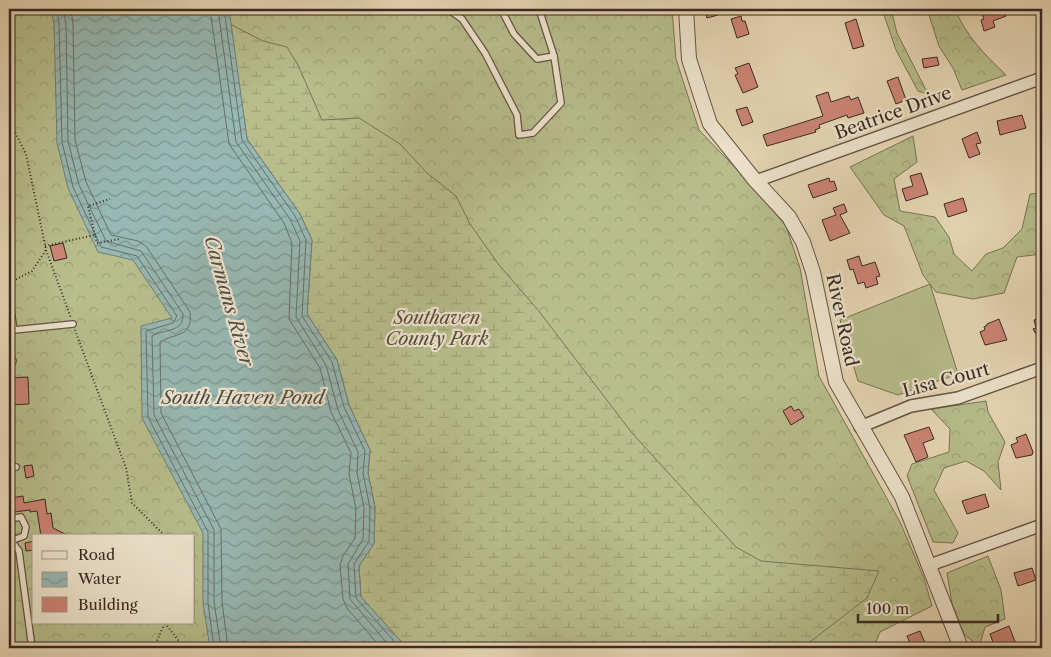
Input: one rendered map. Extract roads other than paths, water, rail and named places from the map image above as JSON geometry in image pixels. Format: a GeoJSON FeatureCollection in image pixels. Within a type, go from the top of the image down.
{"type":"FeatureCollection","features":[{"type":"Feature","properties":{"kind":"street","name":"River Road"},"geometry":{"type":"LineString","coordinates":[[686,9],[689,58],[710,124],[756,181],[789,217],[803,242],[812,272],[836,382],[860,427],[902,497],[961,648]]}},
{"type":"Feature","properties":{"kind":"street","name":"Beatrice Drive"},"geometry":{"type":"LineString","coordinates":[[756,181],[1042,78]]}},
{"type":"Feature","properties":{"kind":"street","name":"Lisa Court"},"geometry":{"type":"LineString","coordinates":[[860,427],[911,406],[958,398],[1042,368]]}},
{"type":"Feature","properties":{"kind":"street"},"geometry":{"type":"LineString","coordinates":[[930,565],[1042,525]]}},
{"type":"Feature","properties":{"kind":"lane"},"geometry":{"type":"LineString","coordinates":[[448,9],[462,19],[485,53],[517,114],[519,135],[533,134],[560,103],[554,56],[539,9]]}},
{"type":"Feature","properties":{"kind":"lane"},"geometry":{"type":"LineString","coordinates":[[501,9],[514,34],[537,58],[554,56]]}},
{"type":"Feature","properties":{"kind":"lane"},"geometry":{"type":"LineString","coordinates":[[9,297],[14,330],[73,324]]}},
{"type":"Feature","properties":{"kind":"lane"},"geometry":{"type":"LineString","coordinates":[[9,466],[16,467]]}},
{"type":"Feature","properties":{"kind":"lane"},"geometry":{"type":"LineString","coordinates":[[9,519],[20,517],[26,527],[24,536],[11,539],[19,551],[32,648]]}},
{"type":"Feature","properties":{"kind":"water","name":"South Haven Pond"},"geometry":{"type":"Polygon","coordinates":[[[51,9],[229,9],[247,139],[300,214],[312,240],[307,314],[337,360],[349,405],[370,450],[368,473],[375,507],[374,544],[359,566],[361,597],[407,648],[210,648],[203,603],[203,533],[142,418],[141,326],[172,318],[133,260],[98,252],[68,188],[57,143],[54,24],[51,9]]]}},
{"type":"Feature","properties":{"kind":"water label","name":"Carmans River"},"geometry":{"type":"Point","coordinates":[229,301]}},
{"type":"Feature","properties":{"kind":"park label","name":"Southaven County Park"},"geometry":{"type":"Point","coordinates":[437,328]}}]}
